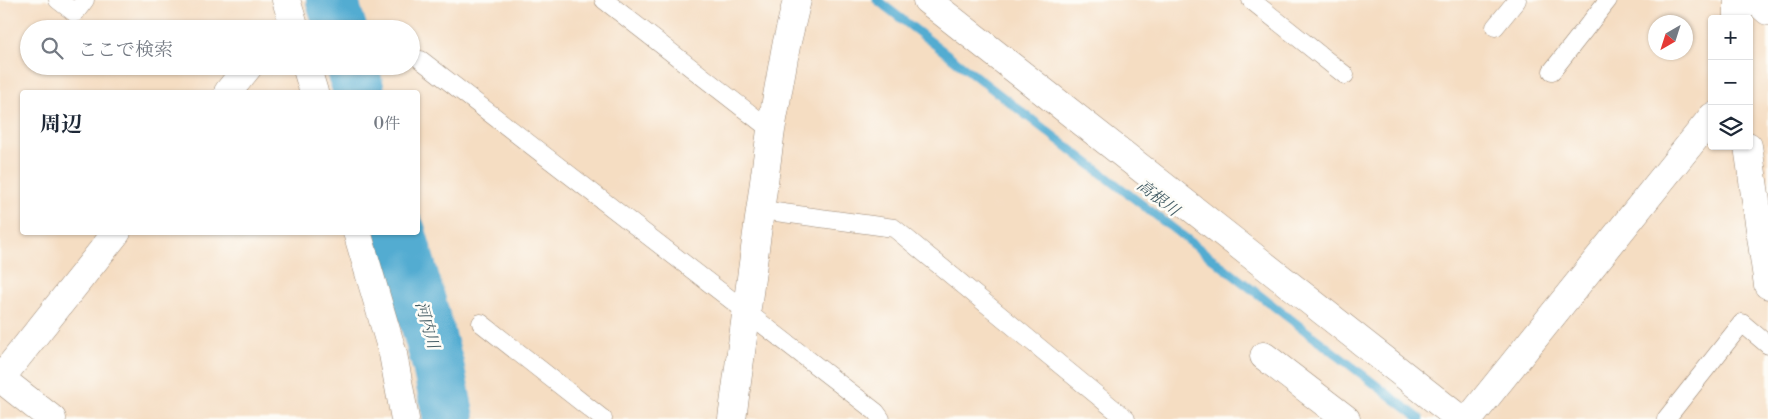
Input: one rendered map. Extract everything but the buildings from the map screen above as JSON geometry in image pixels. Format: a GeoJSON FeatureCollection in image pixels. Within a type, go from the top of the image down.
{"type":"FeatureCollection","features":[{"type":"Feature","properties":{"kind":"street"},"geometry":{"type":"LineString","coordinates":[[732,419],[771,130],[786,46],[797,0]]}},
{"type":"Feature","properties":{"kind":"street"},"geometry":{"type":"LineString","coordinates":[[927,0],[1460,419]]}},
{"type":"Feature","properties":{"kind":"street"},"geometry":{"type":"LineString","coordinates":[[1738,0],[1738,15]]}},
{"type":"Feature","properties":{"kind":"street"},"geometry":{"type":"LineString","coordinates":[[1755,0],[1768,11]]}},
{"type":"Feature","properties":{"kind":"street"},"geometry":{"type":"LineString","coordinates":[[230,90],[242,75]]}},
{"type":"Feature","properties":{"kind":"street"},"geometry":{"type":"LineString","coordinates":[[309,75],[313,90]]}},
{"type":"Feature","properties":{"kind":"street"},"geometry":{"type":"LineString","coordinates":[[1469,419],[1708,121]]}},
{"type":"Feature","properties":{"kind":"street"},"geometry":{"type":"LineString","coordinates":[[1749,150],[1768,286]]}},
{"type":"Feature","properties":{"kind":"street"},"geometry":{"type":"LineString","coordinates":[[52,419],[0,378],[115,235]]}},
{"type":"Feature","properties":{"kind":"street"},"geometry":{"type":"LineString","coordinates":[[357,235],[393,354],[404,418]]}},
{"type":"Feature","properties":{"kind":"street"},"geometry":{"type":"LineString","coordinates":[[1264,356],[1346,419]]}},
{"type":"Feature","properties":{"kind":"lane"},"geometry":{"type":"LineString","coordinates":[[58,0],[75,13],[85,0]]}},
{"type":"Feature","properties":{"kind":"lane"},"geometry":{"type":"LineString","coordinates":[[604,0],[771,130]]}},
{"type":"Feature","properties":{"kind":"lane"},"geometry":{"type":"LineString","coordinates":[[1251,0],[1345,75]]}},
{"type":"Feature","properties":{"kind":"lane"},"geometry":{"type":"LineString","coordinates":[[1495,27],[1517,0]]}},
{"type":"Feature","properties":{"kind":"lane"},"geometry":{"type":"LineString","coordinates":[[1552,71],[1608,0]]}},
{"type":"Feature","properties":{"kind":"lane"},"geometry":{"type":"LineString","coordinates":[[420,60],[876,412],[881,419]]}},
{"type":"Feature","properties":{"kind":"lane"},"geometry":{"type":"LineString","coordinates":[[761,210],[894,228],[1126,419]]}},
{"type":"Feature","properties":{"kind":"lane"},"geometry":{"type":"LineString","coordinates":[[481,323],[603,419]]}},
{"type":"Feature","properties":{"kind":"lane"},"geometry":{"type":"LineString","coordinates":[[1666,419],[1742,323],[1768,345]]}},
{"type":"Feature","properties":{"kind":"waterway","name":"河内川"},"geometry":{"type":"LineString","coordinates":[[332,0],[338,20]]}},
{"type":"Feature","properties":{"kind":"waterway","name":"高根川"},"geometry":{"type":"LineString","coordinates":[[877,0],[1420,419]]}},
{"type":"Feature","properties":{"kind":"waterway","name":"河内川"},"geometry":{"type":"LineString","coordinates":[[354,75],[358,90]]}},
{"type":"Feature","properties":{"kind":"waterway","name":"河内川"},"geometry":{"type":"LineString","coordinates":[[401,235],[438,365],[449,419]]}}]}
